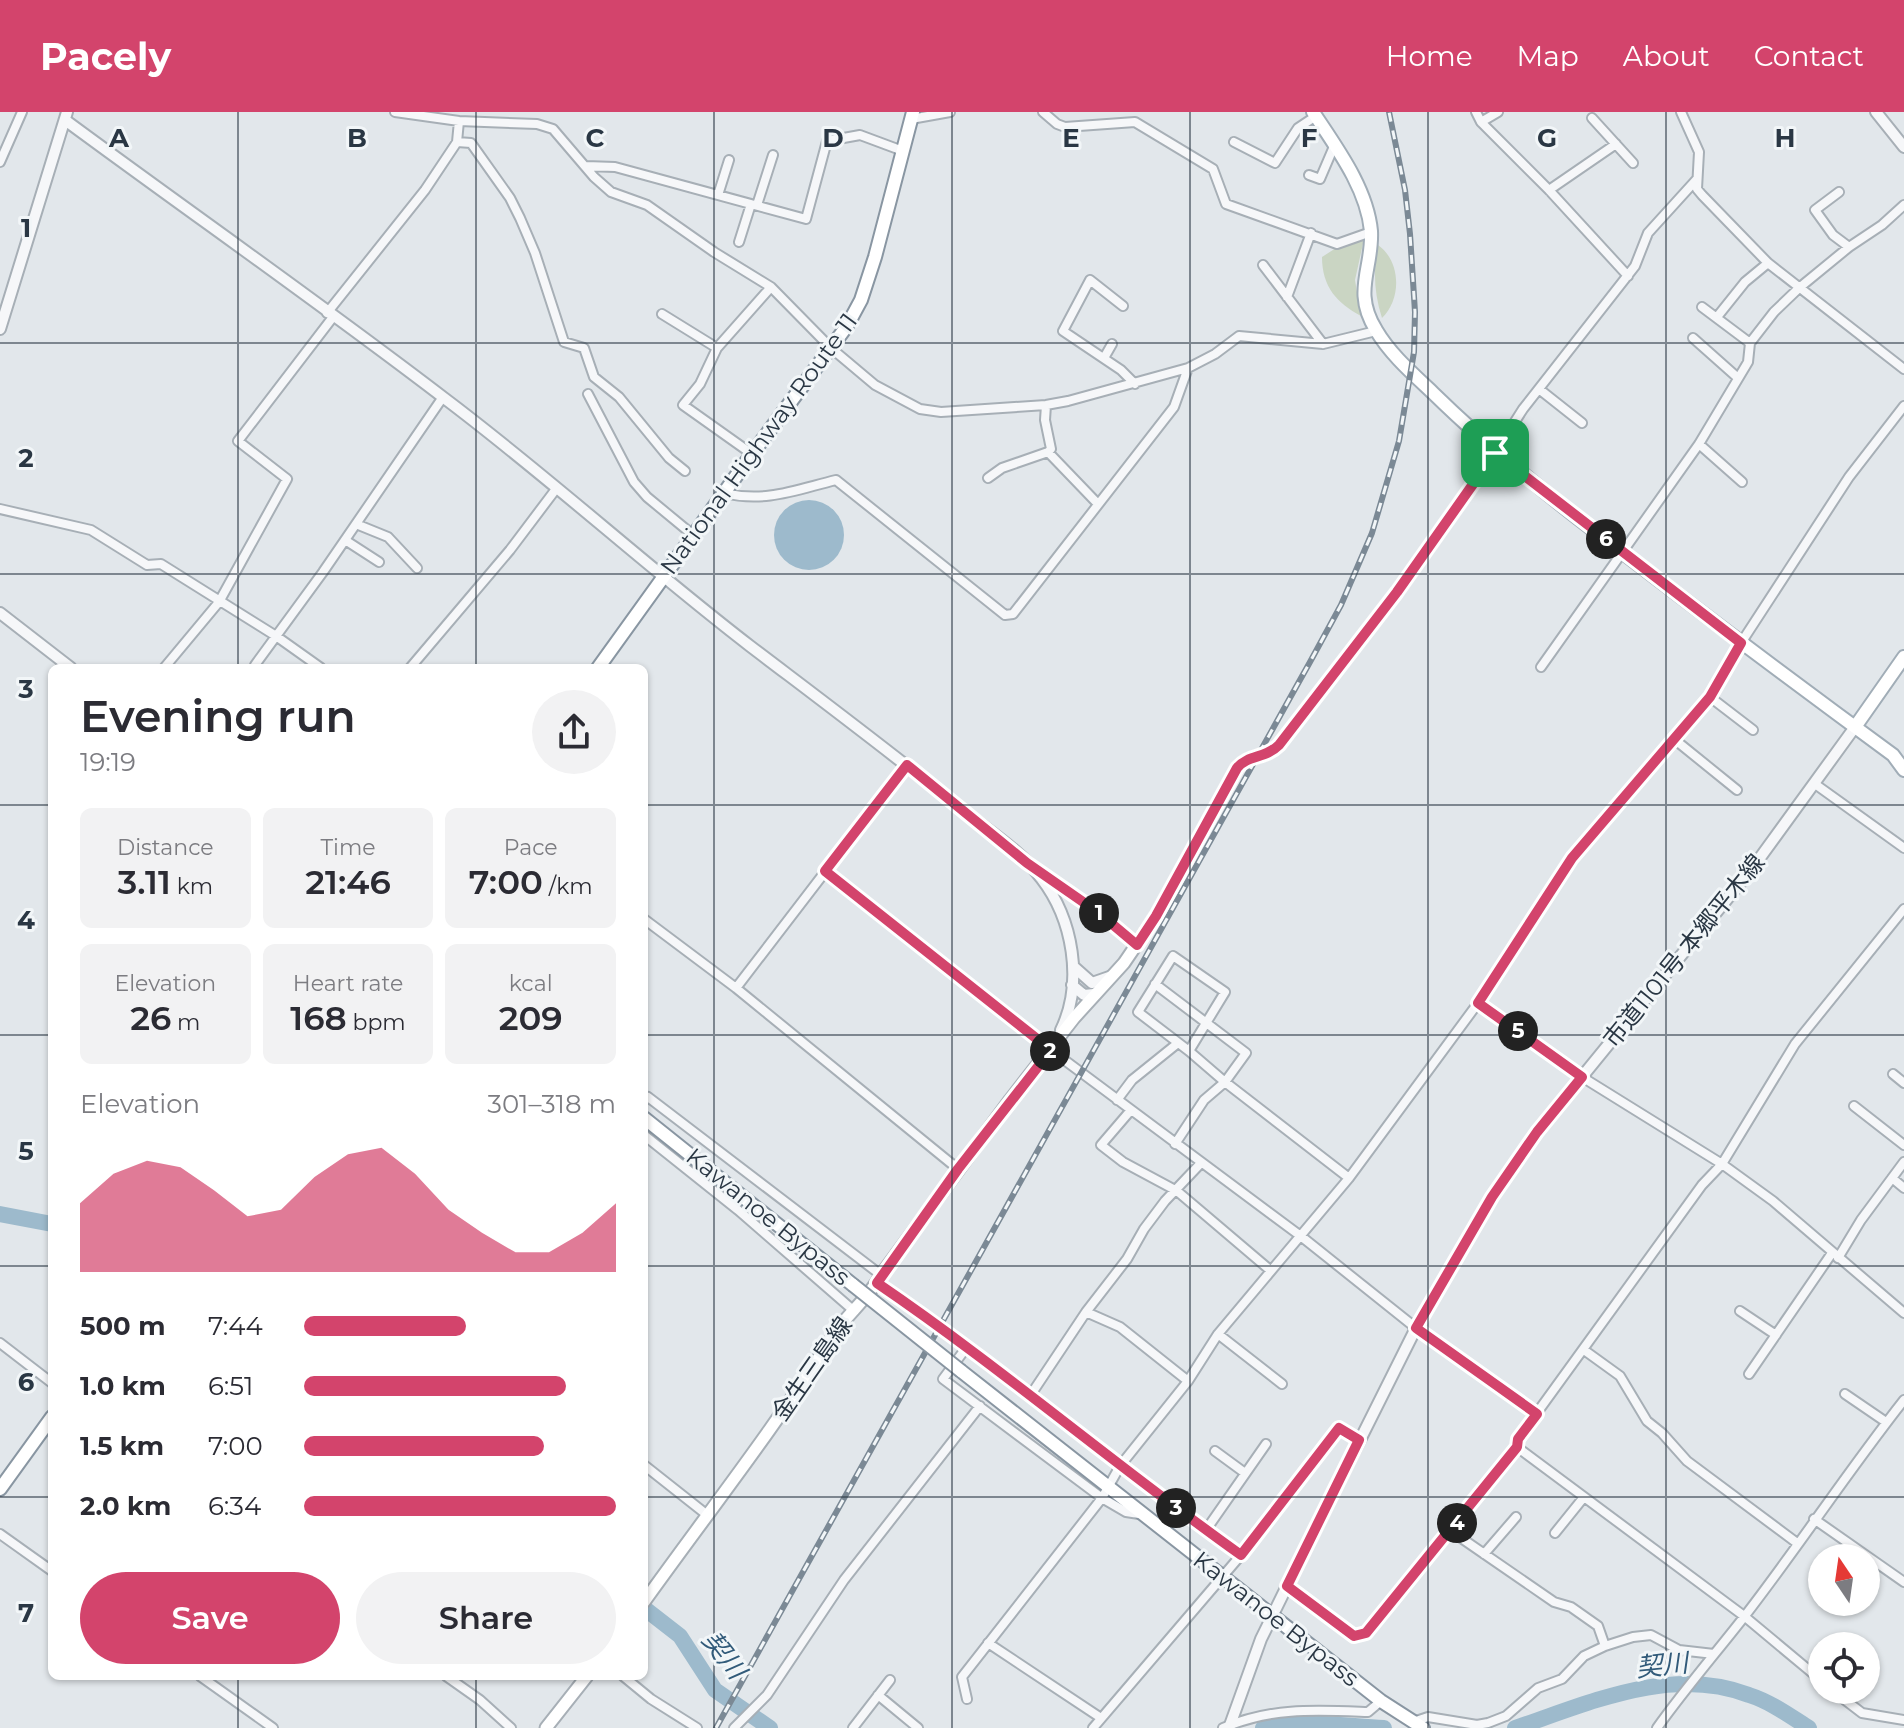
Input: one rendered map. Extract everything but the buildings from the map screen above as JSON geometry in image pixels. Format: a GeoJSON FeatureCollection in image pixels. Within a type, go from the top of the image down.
{"type":"FeatureCollection","features":[{"type":"Feature","properties":{"kind":"main road"},"geometry":{"type":"LineString","coordinates":[[1315,114],[1335,144],[1363,202],[1371,232],[1363,291],[1366,305],[1376,331],[1410,371],[1495,453],[1621,552],[1893,755],[1904,770]]}},
{"type":"Feature","properties":{"kind":"main road","name":"National Highway Route 11"},"geometry":{"type":"LineString","coordinates":[[601,664],[847,326],[861,300],[912,116]]}},
{"type":"Feature","properties":{"kind":"main road","name":"金生三島線"},"geometry":{"type":"LineString","coordinates":[[648,1596],[812,1372],[832,1337],[879,1279],[958,1169],[1094,994],[1137,945],[1237,768],[1248,759],[1271,753],[1279,745],[1397,592],[1495,453]]}},
{"type":"Feature","properties":{"kind":"main road"},"geometry":{"type":"LineString","coordinates":[[1855,727],[1903,662]]}},
{"type":"Feature","properties":{"kind":"main road","name":"Kawanoe Bypass"},"geometry":{"type":"LineString","coordinates":[[648,1121],[961,1371],[1105,1494],[1142,1515],[1381,1701],[1418,1725]]}},
{"type":"Feature","properties":{"kind":"main road"},"geometry":{"type":"LineString","coordinates":[[0,1489],[48,1423]]}},
{"type":"Feature","properties":{"kind":"main road"},"geometry":{"type":"LineString","coordinates":[[546,1728],[584,1680]]}},
{"type":"Feature","properties":{"kind":"street"},"geometry":{"type":"LineString","coordinates":[[0,162],[22,112]]}},
{"type":"Feature","properties":{"kind":"street"},"geometry":{"type":"LineString","coordinates":[[395,112],[553,129],[611,192],[647,205],[771,287],[831,348],[875,385],[920,409],[941,412],[1046,405],[1188,368],[1215,354],[1239,336],[1323,344],[1376,331]]}},
{"type":"Feature","properties":{"kind":"street"},"geometry":{"type":"LineString","coordinates":[[912,116],[950,112]]}},
{"type":"Feature","properties":{"kind":"street"},"geometry":{"type":"LineString","coordinates":[[1043,112],[1065,127],[1135,122],[1213,169],[1226,204],[1337,244],[1371,232]]}},
{"type":"Feature","properties":{"kind":"street"},"geometry":{"type":"LineString","coordinates":[[1476,112],[1481,122],[1628,276]]}},
{"type":"Feature","properties":{"kind":"street"},"geometry":{"type":"LineString","coordinates":[[1481,122],[1498,112]]}},
{"type":"Feature","properties":{"kind":"street"},"geometry":{"type":"LineString","coordinates":[[1681,112],[1699,152],[1697,189],[1768,263],[1904,369]]}},
{"type":"Feature","properties":{"kind":"street"},"geometry":{"type":"LineString","coordinates":[[1876,112],[1904,147]]}},
{"type":"Feature","properties":{"kind":"street"},"geometry":{"type":"LineString","coordinates":[[1234,142],[1275,163],[1298,128],[1315,114]]}},
{"type":"Feature","properties":{"kind":"street"},"geometry":{"type":"LineString","coordinates":[[0,329],[66,116],[443,397],[663,577],[907,765],[1027,863],[1099,913],[1137,945]]}},
{"type":"Feature","properties":{"kind":"street"},"geometry":{"type":"LineString","coordinates":[[1592,118],[1633,163]]}},
{"type":"Feature","properties":{"kind":"street"},"geometry":{"type":"LineString","coordinates":[[167,664],[219,602],[287,479],[238,441],[425,190],[457,142],[459,121]]}},
{"type":"Feature","properties":{"kind":"street"},"geometry":{"type":"LineString","coordinates":[[586,166],[615,167],[806,219],[827,141],[860,135],[903,151]]}},
{"type":"Feature","properties":{"kind":"street"},"geometry":{"type":"LineString","coordinates":[[457,142],[471,143],[510,198],[535,253],[564,342],[584,348],[594,377],[619,397],[669,458],[685,471]]}},
{"type":"Feature","properties":{"kind":"street"},"geometry":{"type":"LineString","coordinates":[[1309,175],[1320,179],[1335,144]]}},
{"type":"Feature","properties":{"kind":"street"},"geometry":{"type":"LineString","coordinates":[[1549,190],[1616,144]]}},
{"type":"Feature","properties":{"kind":"street"},"geometry":{"type":"LineString","coordinates":[[739,242],[773,155]]}},
{"type":"Feature","properties":{"kind":"street"},"geometry":{"type":"LineString","coordinates":[[718,195],[729,160]]}},
{"type":"Feature","properties":{"kind":"street"},"geometry":{"type":"LineString","coordinates":[[1495,453],[1539,389],[1635,266],[1648,233],[1697,179]]}},
{"type":"Feature","properties":{"kind":"street"},"geometry":{"type":"LineString","coordinates":[[1839,192],[1815,210],[1833,235],[1849,247]]}},
{"type":"Feature","properties":{"kind":"street"},"geometry":{"type":"LineString","coordinates":[[1541,667],[1699,444],[1748,362],[1750,343],[1774,312],[1799,288],[1904,205]]}},
{"type":"Feature","properties":{"kind":"street"},"geometry":{"type":"LineString","coordinates":[[1287,297],[1311,233]]}},
{"type":"Feature","properties":{"kind":"street"},"geometry":{"type":"LineString","coordinates":[[1717,317],[1745,282],[1768,263]]}},
{"type":"Feature","properties":{"kind":"street"},"geometry":{"type":"LineString","coordinates":[[1263,265],[1323,344]]}},
{"type":"Feature","properties":{"kind":"street"},"geometry":{"type":"LineString","coordinates":[[1123,306],[1090,280],[1063,331],[1104,358],[1135,384]]}},
{"type":"Feature","properties":{"kind":"street"},"geometry":{"type":"LineString","coordinates":[[752,454],[683,405],[700,384],[717,348],[771,287]]}},
{"type":"Feature","properties":{"kind":"street"},"geometry":{"type":"LineString","coordinates":[[1702,307],[1750,343]]}},
{"type":"Feature","properties":{"kind":"street"},"geometry":{"type":"LineString","coordinates":[[662,314],[717,348]]}},
{"type":"Feature","properties":{"kind":"street"},"geometry":{"type":"LineString","coordinates":[[1693,338],[1738,378]]}},
{"type":"Feature","properties":{"kind":"street"},"geometry":{"type":"LineString","coordinates":[[1104,358],[1112,344]]}},
{"type":"Feature","properties":{"kind":"street"},"geometry":{"type":"LineString","coordinates":[[723,493],[765,498],[836,480],[1005,615],[1013,614],[1174,407],[1188,368]]}},
{"type":"Feature","properties":{"kind":"street"},"geometry":{"type":"LineString","coordinates":[[1539,389],[1582,423]]}},
{"type":"Feature","properties":{"kind":"street"},"geometry":{"type":"LineString","coordinates":[[588,394],[634,482],[647,497],[693,535]]}},
{"type":"Feature","properties":{"kind":"street"},"geometry":{"type":"LineString","coordinates":[[257,664],[443,397]]}},
{"type":"Feature","properties":{"kind":"street"},"geometry":{"type":"LineString","coordinates":[[988,478],[1002,468],[1051,449],[1045,420],[1046,405]]}},
{"type":"Feature","properties":{"kind":"street"},"geometry":{"type":"LineString","coordinates":[[967,1699],[962,1677],[1105,1494],[1120,1466],[1188,1381],[1218,1334],[1349,1178],[1478,1003],[1572,858],[1710,697],[1741,643],[1849,477],[1904,406]]}},
{"type":"Feature","properties":{"kind":"street"},"geometry":{"type":"LineString","coordinates":[[1699,444],[1742,482]]}},
{"type":"Feature","properties":{"kind":"street"},"geometry":{"type":"LineString","coordinates":[[1048,452],[1098,504]]}},
{"type":"Feature","properties":{"kind":"street"},"geometry":{"type":"LineString","coordinates":[[413,664],[510,550],[556,489]]}},
{"type":"Feature","properties":{"kind":"street"},"geometry":{"type":"LineString","coordinates":[[0,509],[91,530],[147,565],[161,564],[315,664]]}},
{"type":"Feature","properties":{"kind":"street"},"geometry":{"type":"LineString","coordinates":[[356,524],[388,537],[417,568]]}},
{"type":"Feature","properties":{"kind":"street"},"geometry":{"type":"LineString","coordinates":[[345,540],[379,562]]}},
{"type":"Feature","properties":{"kind":"street"},"geometry":{"type":"LineString","coordinates":[[0,613],[66,664]]}},
{"type":"Feature","properties":{"kind":"street"},"geometry":{"type":"LineString","coordinates":[[1710,697],[1753,730]]}},
{"type":"Feature","properties":{"kind":"street","name":"市道1101号 本郷平木線"},"geometry":{"type":"LineString","coordinates":[[1227,1727],[1261,1639],[1359,1440],[1416,1328],[1492,1197],[1537,1132],[1754,866],[1855,727]]}},
{"type":"Feature","properties":{"kind":"street"},"geometry":{"type":"LineString","coordinates":[[1674,739],[1737,790]]}},
{"type":"Feature","properties":{"kind":"street"},"geometry":{"type":"LineString","coordinates":[[736,988],[907,765]]}},
{"type":"Feature","properties":{"kind":"street"},"geometry":{"type":"LineString","coordinates":[[1815,784],[1904,848]]}},
{"type":"Feature","properties":{"kind":"street"},"geometry":{"type":"LineString","coordinates":[[1027,863],[1039,875],[1060,913],[1069,938],[1074,967],[1066,1021],[1053,1047]]}},
{"type":"Feature","properties":{"kind":"street"},"geometry":{"type":"LineString","coordinates":[[825,871],[1117,1100],[1302,1237],[1416,1328],[1537,1414]]}},
{"type":"Feature","properties":{"kind":"street"},"geometry":{"type":"LineString","coordinates":[[1287,1586],[1354,1636],[1366,1633],[1517,1447],[1518,1439],[1702,1185],[1722,1164],[1795,1044],[1904,909]]}},
{"type":"Feature","properties":{"kind":"street"},"geometry":{"type":"LineString","coordinates":[[648,922],[736,988],[958,1169]]}},
{"type":"Feature","properties":{"kind":"street"},"geometry":{"type":"LineString","coordinates":[[1189,1051],[1225,992],[1173,956],[1138,1012],[1349,1178]]}},
{"type":"Feature","properties":{"kind":"street"},"geometry":{"type":"LineString","coordinates":[[1074,967],[1092,983],[1113,975]]}},
{"type":"Feature","properties":{"kind":"street"},"geometry":{"type":"LineString","coordinates":[[1155,984],[1246,1053],[1225,1082],[1204,1100],[1175,1144]]}},
{"type":"Feature","properties":{"kind":"street"},"geometry":{"type":"LineString","coordinates":[[1072,985],[1084,995],[1094,994]]}},
{"type":"Feature","properties":{"kind":"street"},"geometry":{"type":"LineString","coordinates":[[1478,1003],[1582,1077],[1722,1164],[1773,1201],[1904,1313]]}},
{"type":"Feature","properties":{"kind":"street"},"geometry":{"type":"LineString","coordinates":[[1117,1100],[1132,1080],[1178,1043]]}},
{"type":"Feature","properties":{"kind":"street"},"geometry":{"type":"LineString","coordinates":[[1893,1074],[1904,1083]]}},
{"type":"Feature","properties":{"kind":"street"},"geometry":{"type":"LineString","coordinates":[[648,1100],[966,1348],[1241,1555]]}},
{"type":"Feature","properties":{"kind":"street"},"geometry":{"type":"LineString","coordinates":[[1854,1106],[1904,1145]]}},
{"type":"Feature","properties":{"kind":"street"},"geometry":{"type":"LineString","coordinates":[[1131,1110],[1101,1145],[1123,1162],[1177,1191],[1270,1270]]}},
{"type":"Feature","properties":{"kind":"street"},"geometry":{"type":"LineString","coordinates":[[648,1138],[738,1210],[853,1310]]}},
{"type":"Feature","properties":{"kind":"street"},"geometry":{"type":"LineString","coordinates":[[1749,1374],[1904,1162]]}},
{"type":"Feature","properties":{"kind":"street"},"geometry":{"type":"LineString","coordinates":[[1030,1396],[1086,1312],[1127,1259],[1144,1229],[1165,1201],[1201,1163]]}},
{"type":"Feature","properties":{"kind":"street"},"geometry":{"type":"LineString","coordinates":[[1892,1178],[1904,1188]]}},
{"type":"Feature","properties":{"kind":"street"},"geometry":{"type":"LineString","coordinates":[[1740,1311],[1776,1335]]}},
{"type":"Feature","properties":{"kind":"street"},"geometry":{"type":"LineString","coordinates":[[1086,1312],[1120,1327],[1188,1381]]}},
{"type":"Feature","properties":{"kind":"street"},"geometry":{"type":"LineString","coordinates":[[1218,1334],[1282,1384]]}},
{"type":"Feature","properties":{"kind":"street"},"geometry":{"type":"LineString","coordinates":[[0,1343],[48,1380]]}},
{"type":"Feature","properties":{"kind":"street"},"geometry":{"type":"LineString","coordinates":[[966,1348],[943,1379],[1105,1494]]}},
{"type":"Feature","properties":{"kind":"street"},"geometry":{"type":"LineString","coordinates":[[1584,1350],[1620,1376],[1647,1421],[1693,1467],[1797,1543]]}},
{"type":"Feature","properties":{"kind":"street"},"geometry":{"type":"LineString","coordinates":[[1845,1394],[1886,1422]]}},
{"type":"Feature","properties":{"kind":"street"},"geometry":{"type":"LineString","coordinates":[[1657,1728],[1904,1400]]}},
{"type":"Feature","properties":{"kind":"street"},"geometry":{"type":"LineString","coordinates":[[734,1728],[767,1695],[844,1580],[980,1406]]}},
{"type":"Feature","properties":{"kind":"street"},"geometry":{"type":"LineString","coordinates":[[1093,1728],[1241,1555],[1339,1428],[1359,1440]]}},
{"type":"Feature","properties":{"kind":"street"},"geometry":{"type":"LineString","coordinates":[[1206,1530],[1266,1444]]}},
{"type":"Feature","properties":{"kind":"street"},"geometry":{"type":"LineString","coordinates":[[1517,1447],[1744,1616],[1808,1669]]}},
{"type":"Feature","properties":{"kind":"street"},"geometry":{"type":"LineString","coordinates":[[1215,1451],[1245,1473]]}},
{"type":"Feature","properties":{"kind":"street"},"geometry":{"type":"LineString","coordinates":[[648,1468],[706,1514]]}},
{"type":"Feature","properties":{"kind":"street"},"geometry":{"type":"LineString","coordinates":[[1555,1533],[1584,1497]]}},
{"type":"Feature","properties":{"kind":"street"},"geometry":{"type":"LineString","coordinates":[[1484,1554],[1516,1517]]}},
{"type":"Feature","properties":{"kind":"street"},"geometry":{"type":"LineString","coordinates":[[1814,1519],[1904,1582]]}},
{"type":"Feature","properties":{"kind":"street"},"geometry":{"type":"LineString","coordinates":[[1451,1531],[1554,1602],[1571,1607],[1598,1626],[1605,1646]]}},
{"type":"Feature","properties":{"kind":"street"},"geometry":{"type":"LineString","coordinates":[[0,1534],[48,1568]]}},
{"type":"Feature","properties":{"kind":"street"},"geometry":{"type":"LineString","coordinates":[[1418,1725],[1428,1717],[1477,1725],[1506,1716],[1538,1688],[1562,1679],[1584,1656],[1605,1646],[1651,1635],[1679,1650],[1714,1654]]}},
{"type":"Feature","properties":{"kind":"street"},"geometry":{"type":"LineString","coordinates":[[988,1643],[1101,1718]]}},
{"type":"Feature","properties":{"kind":"street"},"geometry":{"type":"LineString","coordinates":[[206,1680],[273,1728]]}},
{"type":"Feature","properties":{"kind":"street"},"geometry":{"type":"LineString","coordinates":[[452,1680],[511,1728]]}},
{"type":"Feature","properties":{"kind":"street"},"geometry":{"type":"LineString","coordinates":[[628,1680],[651,1699],[697,1728]]}},
{"type":"Feature","properties":{"kind":"street"},"geometry":{"type":"LineString","coordinates":[[853,1728],[890,1680]]}},
{"type":"Feature","properties":{"kind":"street"},"geometry":{"type":"LineString","coordinates":[[878,1695],[918,1728]]}},
{"type":"Feature","properties":{"kind":"street"},"geometry":{"type":"LineString","coordinates":[[1227,1727],[1280,1711],[1368,1712],[1381,1701]]}},
{"type":"Feature","properties":{"kind":"street"},"geometry":{"type":"LineString","coordinates":[[1850,1704],[1862,1713],[1904,1720]]}},
{"type":"Feature","properties":{"kind":"green space"},"geometry":{"type":"Polygon","coordinates":[[[1364,239],[1355,280],[1361,316],[1332,293],[1325,277],[1322,257],[1336,248],[1364,239]]]}},
{"type":"Feature","properties":{"kind":"green space"},"geometry":{"type":"Polygon","coordinates":[[[1378,245],[1391,260],[1396,280],[1393,301],[1382,318],[1375,282],[1378,245]]]}},
{"type":"Feature","properties":{"kind":"water"},"geometry":{"type":"Polygon","coordinates":[[[809,500],[828,506],[838,516],[844,535],[838,554],[828,564],[809,570],[790,564],[780,554],[774,535],[780,516],[790,506],[809,500]]]}},
{"type":"Feature","properties":{"kind":"waterway","name":"契川"},"geometry":{"type":"LineString","coordinates":[[0,1214],[48,1223]]}},
{"type":"Feature","properties":{"kind":"waterway","name":"契川"},"geometry":{"type":"LineString","coordinates":[[648,1611],[680,1636],[715,1690],[770,1728]]}},
{"type":"Feature","properties":{"kind":"waterway","name":"契川"},"geometry":{"type":"LineString","coordinates":[[1515,1728],[1630,1691],[1690,1684],[1719,1687],[1757,1698],[1809,1728]]}},
{"type":"Feature","properties":{"kind":"waterway","name":"契川"},"geometry":{"type":"LineString","coordinates":[[1263,1728],[1308,1724],[1384,1728]]}},
{"type":"Feature","properties":{"kind":"railway"},"geometry":{"type":"LineString","coordinates":[[716,1728],[1310,662],[1341,605],[1372,533],[1399,441],[1414,352],[1410,234],[1405,190],[1389,112]]}},
{"type":"Feature","properties":{"kind":"route"},"geometry":{"type":"LineString","coordinates":[[1495,453],[1741,643],[1710,697],[1572,858],[1478,1003],[1582,1077],[1537,1132],[1492,1197],[1416,1328],[1537,1414],[1518,1439],[1517,1447],[1451,1531],[1366,1633],[1354,1636],[1287,1586],[1359,1440],[1339,1428],[1241,1555],[1120,1466],[940,1326],[877,1283],[958,1169],[1051,1050],[825,871],[907,765],[1027,863],[1099,913],[1137,945],[1237,768],[1248,759],[1268,755],[1279,745],[1397,592],[1495,453]]}}]}
